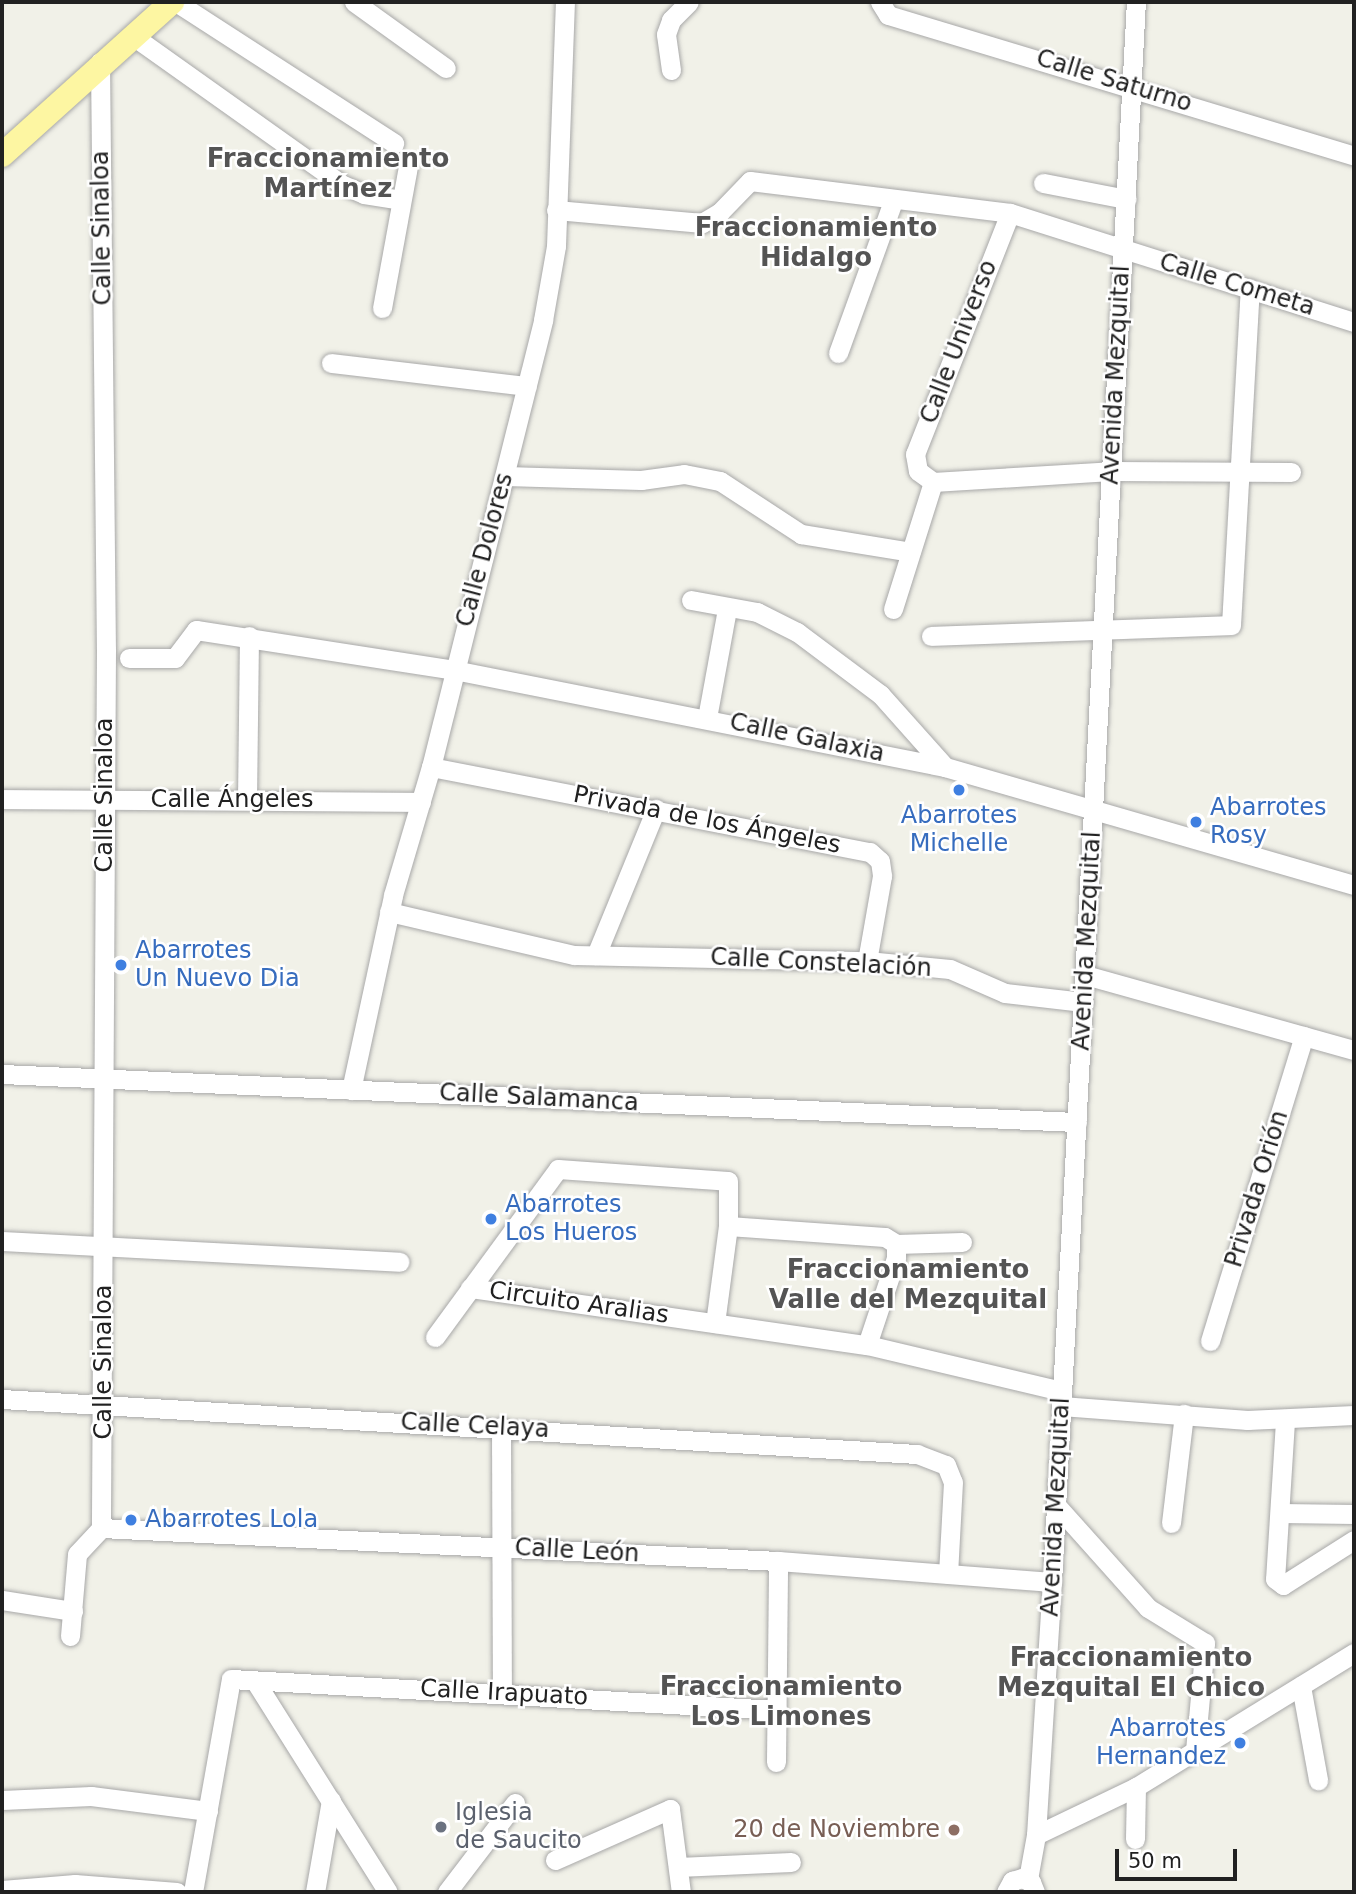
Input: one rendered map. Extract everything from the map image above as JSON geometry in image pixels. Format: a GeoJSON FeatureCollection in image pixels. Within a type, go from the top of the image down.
{"type":"FeatureCollection","features":[{"type":"Feature","properties":{"kind":"main road"},"geometry":{"type":"LineString","coordinates":[[2,155],[100,62],[174,2]]}},
{"type":"Feature","properties":{"kind":"street"},"geometry":{"type":"LineString","coordinates":[[174,2],[394,143]]}},
{"type":"Feature","properties":{"kind":"street"},"geometry":{"type":"LineString","coordinates":[[354,2],[446,68]]}},
{"type":"Feature","properties":{"kind":"street","name":"Calle Dolores"},"geometry":{"type":"LineString","coordinates":[[351,1090],[390,912],[431,767],[527,386],[556,246],[565,2]]}},
{"type":"Feature","properties":{"kind":"street"},"geometry":{"type":"LineString","coordinates":[[671,70],[666,34],[671,20],[689,2]]}},
{"type":"Feature","properties":{"kind":"street","name":"Calle Saturno"},"geometry":{"type":"LineString","coordinates":[[880,2],[888,15],[1132,85],[1354,156]]}},
{"type":"Feature","properties":{"kind":"street","name":"Avenida Mezquital"},"geometry":{"type":"LineString","coordinates":[[1031,1886],[1052,1582],[1136,2]]}},
{"type":"Feature","properties":{"kind":"street"},"geometry":{"type":"LineString","coordinates":[[133,36],[352,190],[401,200]]}},
{"type":"Feature","properties":{"kind":"street","name":"Calle Sinaloa"},"geometry":{"type":"LineString","coordinates":[[100,62],[105,800],[104,1404],[101,1528]]}},
{"type":"Feature","properties":{"kind":"street"},"geometry":{"type":"LineString","coordinates":[[382,308],[408,167]]}},
{"type":"Feature","properties":{"kind":"street","name":"Calle Cometa"},"geometry":{"type":"LineString","coordinates":[[556,210],[702,223],[720,212],[750,181],[893,201],[1010,213],[1354,322]]}},
{"type":"Feature","properties":{"kind":"street"},"geometry":{"type":"LineString","coordinates":[[1043,183],[1126,200]]}},
{"type":"Feature","properties":{"kind":"street"},"geometry":{"type":"LineString","coordinates":[[838,353],[893,201]]}},
{"type":"Feature","properties":{"kind":"street","name":"Calle Universo"},"geometry":{"type":"LineString","coordinates":[[893,609],[911,552],[925,477],[915,454],[1010,213]]}},
{"type":"Feature","properties":{"kind":"street"},"geometry":{"type":"LineString","coordinates":[[931,636],[1231,625],[1250,289]]}},
{"type":"Feature","properties":{"kind":"street"},"geometry":{"type":"LineString","coordinates":[[331,363],[527,386]]}},
{"type":"Feature","properties":{"kind":"street"},"geometry":{"type":"LineString","coordinates":[[925,477],[1111,471],[1292,472]]}},
{"type":"Feature","properties":{"kind":"street"},"geometry":{"type":"LineString","coordinates":[[505,476],[641,481],[684,474],[720,481],[800,534],[911,552]]}},
{"type":"Feature","properties":{"kind":"street"},"geometry":{"type":"LineString","coordinates":[[691,600],[757,612],[797,632],[880,694],[945,767]]}},
{"type":"Feature","properties":{"kind":"street"},"geometry":{"type":"LineString","coordinates":[[707,718],[727,608]]}},
{"type":"Feature","properties":{"kind":"street","name":"Calle Galaxia"},"geometry":{"type":"LineString","coordinates":[[129,657],[175,658],[196,630],[249,636],[454,670],[945,767],[1354,885]]}},
{"type":"Feature","properties":{"kind":"street"},"geometry":{"type":"LineString","coordinates":[[247,800],[249,636]]}},
{"type":"Feature","properties":{"kind":"street","name":"Privada de los Ángeles"},"geometry":{"type":"LineString","coordinates":[[431,767],[870,852],[880,861],[882,876],[867,961]]}},
{"type":"Feature","properties":{"kind":"street","name":"Calle Ángeles"},"geometry":{"type":"LineString","coordinates":[[2,799],[421,802]]}},
{"type":"Feature","properties":{"kind":"street"},"geometry":{"type":"LineString","coordinates":[[596,956],[656,809]]}},
{"type":"Feature","properties":{"kind":"street","name":"Calle Constelación"},"geometry":{"type":"LineString","coordinates":[[390,912],[574,955],[867,961],[950,970],[1005,993],[1083,1002]]}},
{"type":"Feature","properties":{"kind":"street"},"geometry":{"type":"LineString","coordinates":[[1085,975],[1354,1050]]}},
{"type":"Feature","properties":{"kind":"street","name":"Privada Orión"},"geometry":{"type":"LineString","coordinates":[[1209,1341],[1304,1036]]}},
{"type":"Feature","properties":{"kind":"street","name":"Calle Salamanca"},"geometry":{"type":"LineString","coordinates":[[2,1074],[1077,1122]]}},
{"type":"Feature","properties":{"kind":"street","name":"Circuito Aralias"},"geometry":{"type":"LineString","coordinates":[[715,1323],[728,1226],[728,1181],[558,1168],[470,1288],[867,1345],[1062,1398],[1184,1414],[1284,1421],[1354,1415]]}},
{"type":"Feature","properties":{"kind":"street"},"geometry":{"type":"LineString","coordinates":[[728,1226],[885,1237],[896,1244],[961,1242]]}},
{"type":"Feature","properties":{"kind":"street"},"geometry":{"type":"LineString","coordinates":[[2,1241],[399,1262]]}},
{"type":"Feature","properties":{"kind":"street"},"geometry":{"type":"LineString","coordinates":[[867,1345],[896,1258],[896,1244]]}},
{"type":"Feature","properties":{"kind":"street"},"geometry":{"type":"LineString","coordinates":[[435,1337],[470,1288]]}},
{"type":"Feature","properties":{"kind":"street","name":"Calle Celaya"},"geometry":{"type":"LineString","coordinates":[[2,1399],[916,1454],[946,1465],[953,1482],[948,1574]]}},
{"type":"Feature","properties":{"kind":"street"},"geometry":{"type":"LineString","coordinates":[[1171,1523],[1184,1414]]}},
{"type":"Feature","properties":{"kind":"street"},"geometry":{"type":"LineString","coordinates":[[1284,1421],[1278,1583],[1283,1585],[1354,1540]]}},
{"type":"Feature","properties":{"kind":"street"},"geometry":{"type":"LineString","coordinates":[[502,1427],[502,1692]]}},
{"type":"Feature","properties":{"kind":"street"},"geometry":{"type":"LineString","coordinates":[[1056,1505],[1148,1608],[1205,1643],[1195,1751]]}},
{"type":"Feature","properties":{"kind":"street"},"geometry":{"type":"LineString","coordinates":[[1280,1513],[1354,1514]]}},
{"type":"Feature","properties":{"kind":"street"},"geometry":{"type":"LineString","coordinates":[[71,1636],[77,1554],[101,1528]]}},
{"type":"Feature","properties":{"kind":"street","name":"Calle León"},"geometry":{"type":"LineString","coordinates":[[101,1528],[778,1561],[1052,1582]]}},
{"type":"Feature","properties":{"kind":"street"},"geometry":{"type":"LineString","coordinates":[[776,1762],[778,1561]]}},
{"type":"Feature","properties":{"kind":"street"},"geometry":{"type":"LineString","coordinates":[[2,1600],[73,1611]]}},
{"type":"Feature","properties":{"kind":"street"},"geometry":{"type":"LineString","coordinates":[[1036,1835],[1136,1787],[1354,1653]]}},
{"type":"Feature","properties":{"kind":"street","name":"Calle Irapuato"},"geometry":{"type":"LineString","coordinates":[[208,1811],[231,1679],[502,1692],[777,1710]]}},
{"type":"Feature","properties":{"kind":"street"},"geometry":{"type":"LineString","coordinates":[[255,1681],[388,1892]]}},
{"type":"Feature","properties":{"kind":"street"},"geometry":{"type":"LineString","coordinates":[[1301,1686],[1318,1780]]}},
{"type":"Feature","properties":{"kind":"street"},"geometry":{"type":"LineString","coordinates":[[1135,1839],[1136,1787]]}},
{"type":"Feature","properties":{"kind":"street"},"geometry":{"type":"LineString","coordinates":[[2,1800],[91,1796],[208,1811],[194,1892]]}},
{"type":"Feature","properties":{"kind":"street"},"geometry":{"type":"LineString","coordinates":[[315,1892],[331,1800]]}},
{"type":"Feature","properties":{"kind":"street"},"geometry":{"type":"LineString","coordinates":[[447,1892],[515,1803]]}},
{"type":"Feature","properties":{"kind":"street"},"geometry":{"type":"LineString","coordinates":[[555,1860],[670,1809],[681,1892]]}},
{"type":"Feature","properties":{"kind":"street"},"geometry":{"type":"LineString","coordinates":[[678,1867],[790,1862]]}},
{"type":"Feature","properties":{"kind":"street"},"geometry":{"type":"LineString","coordinates":[[1006,1892],[1012,1881],[1031,1886]]}},
{"type":"Feature","properties":{"kind":"street"},"geometry":{"type":"LineString","coordinates":[[2,1890],[75,1884],[177,1892]]}},
{"type":"Feature","properties":{"kind":"place","name":"Abarrotes Michelle"},"geometry":{"type":"Point","coordinates":[959,790]}},
{"type":"Feature","properties":{"kind":"place","name":"Abarrotes Rosy"},"geometry":{"type":"Point","coordinates":[1196,822]}},
{"type":"Feature","properties":{"kind":"place","name":"Abarrotes Un Nuevo Dia"},"geometry":{"type":"Point","coordinates":[121,965]}},
{"type":"Feature","properties":{"kind":"place","name":"Abarrotes Los Hueros"},"geometry":{"type":"Point","coordinates":[491,1219]}},
{"type":"Feature","properties":{"kind":"place","name":"Abarrotes Lola"},"geometry":{"type":"Point","coordinates":[131,1520]}},
{"type":"Feature","properties":{"kind":"place","name":"Abarrotes Hernandez"},"geometry":{"type":"Point","coordinates":[1240,1743]}},
{"type":"Feature","properties":{"kind":"place","name":"Iglesia de Saucito"},"geometry":{"type":"Point","coordinates":[441,1827]}},
{"type":"Feature","properties":{"kind":"place","name":"20 de Noviembre"},"geometry":{"type":"Point","coordinates":[954,1830]}},
{"type":"Feature","properties":{"kind":"district","name":"Fraccionamiento Martínez"},"geometry":{"type":"Point","coordinates":[328,174]}},
{"type":"Feature","properties":{"kind":"district","name":"Fraccionamiento Hidalgo"},"geometry":{"type":"Point","coordinates":[816,243]}},
{"type":"Feature","properties":{"kind":"district","name":"Fraccionamiento Valle del Mezquital"},"geometry":{"type":"Point","coordinates":[908,1285]}},
{"type":"Feature","properties":{"kind":"district","name":"Fraccionamiento Mezquital El Chico"},"geometry":{"type":"Point","coordinates":[1131,1673]}},
{"type":"Feature","properties":{"kind":"district","name":"Fraccionamiento Los Limones"},"geometry":{"type":"Point","coordinates":[781,1702]}}]}
